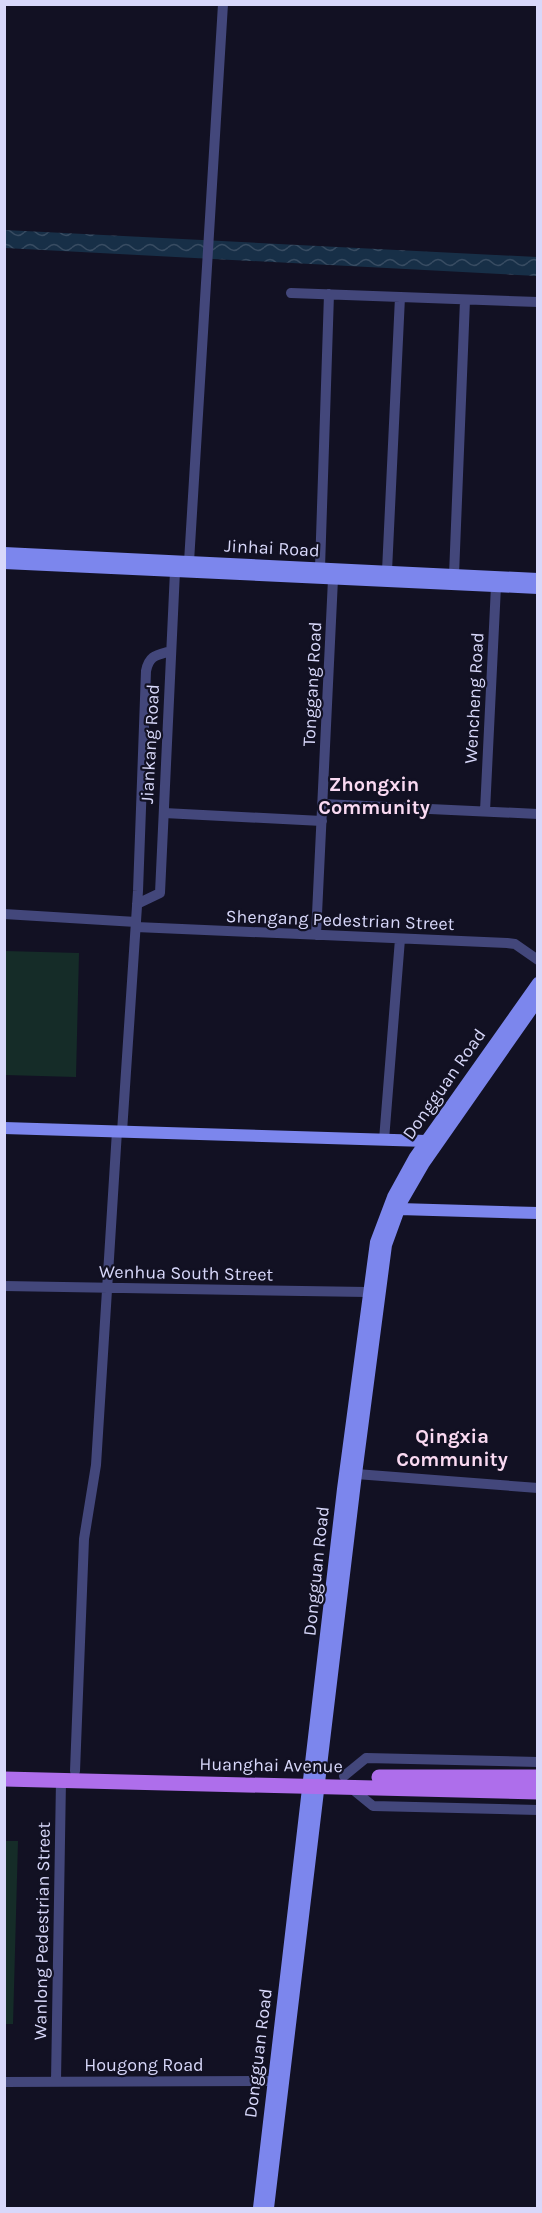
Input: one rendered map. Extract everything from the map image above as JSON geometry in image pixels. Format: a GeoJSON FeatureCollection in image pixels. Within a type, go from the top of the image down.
{"type":"FeatureCollection","features":[{"type":"Feature","properties":{"kind":"main road","name":"Jinhai Road"},"geometry":{"type":"LineString","coordinates":[[4,553],[537,579]]}},
{"type":"Feature","properties":{"kind":"main road","name":"Jinhai Road"},"geometry":{"type":"LineString","coordinates":[[4,563],[537,588]]}},
{"type":"Feature","properties":{"kind":"main road","name":"Dongguan Road"},"geometry":{"type":"LineString","coordinates":[[258,2208],[278,2081],[368,1292],[376,1242],[401,1181],[426,1141],[537,983]]}},
{"type":"Feature","properties":{"kind":"main road","name":"Dongguan Road"},"geometry":{"type":"LineString","coordinates":[[314,1780],[356,1474],[382,1261],[399,1209],[443,1133],[537,1000]]}},
{"type":"Feature","properties":{"kind":"main road"},"geometry":{"type":"LineString","coordinates":[[4,1128],[426,1141]]}},
{"type":"Feature","properties":{"kind":"main road"},"geometry":{"type":"LineString","coordinates":[[399,1209],[537,1213]]}},
{"type":"Feature","properties":{"kind":"main road","name":"Huanghai Avenue"},"geometry":{"type":"LineString","coordinates":[[4,1770],[346,1781],[537,1792]]}},
{"type":"Feature","properties":{"kind":"main road","name":"Huanghai Avenue"},"geometry":{"type":"LineString","coordinates":[[346,1781],[537,1777]]}},
{"type":"Feature","properties":{"kind":"main road","name":"Huanghai Avenue"},"geometry":{"type":"LineString","coordinates":[[4,1779],[314,1780]]}},
{"type":"Feature","properties":{"kind":"main road","name":"Dongguan Road"},"geometry":{"type":"LineString","coordinates":[[268,2208],[278,2081]]}},
{"type":"Feature","properties":{"kind":"street"},"geometry":{"type":"LineString","coordinates":[[189,562],[223,4]]}},
{"type":"Feature","properties":{"kind":"street"},"geometry":{"type":"LineString","coordinates":[[291,293],[537,303]]}},
{"type":"Feature","properties":{"kind":"street"},"geometry":{"type":"LineString","coordinates":[[320,568],[329,294]]}},
{"type":"Feature","properties":{"kind":"street"},"geometry":{"type":"LineString","coordinates":[[387,571],[400,297]]}},
{"type":"Feature","properties":{"kind":"street"},"geometry":{"type":"LineString","coordinates":[[454,575],[465,300]]}},
{"type":"Feature","properties":{"kind":"street","name":"Jiankang Road"},"geometry":{"type":"LineString","coordinates":[[137,904],[160,893],[175,571]]}},
{"type":"Feature","properties":{"kind":"street","name":"Tonggang Road"},"geometry":{"type":"LineString","coordinates":[[316,935],[333,579]]}},
{"type":"Feature","properties":{"kind":"street","name":"Wencheng Road"},"geometry":{"type":"LineString","coordinates":[[485,811],[496,586]]}},
{"type":"Feature","properties":{"kind":"street"},"geometry":{"type":"LineString","coordinates":[[75,1771],[84,1539],[96,1465],[136,925],[146,670],[148,660],[154,655],[171,651]]}},
{"type":"Feature","properties":{"kind":"street"},"geometry":{"type":"LineString","coordinates":[[323,804],[537,814]]}},
{"type":"Feature","properties":{"kind":"street"},"geometry":{"type":"LineString","coordinates":[[164,813],[322,821]]}},
{"type":"Feature","properties":{"kind":"street","name":"Shengang Pedestrian Street"},"geometry":{"type":"LineString","coordinates":[[4,914],[136,925],[515,944],[537,960]]}},
{"type":"Feature","properties":{"kind":"street"},"geometry":{"type":"LineString","coordinates":[[384,1140],[400,939]]}},
{"type":"Feature","properties":{"kind":"street","name":"Wenhua South Street"},"geometry":{"type":"LineString","coordinates":[[4,1286],[368,1292]]}},
{"type":"Feature","properties":{"kind":"street"},"geometry":{"type":"LineString","coordinates":[[356,1474],[537,1488]]}},
{"type":"Feature","properties":{"kind":"street"},"geometry":{"type":"LineString","coordinates":[[537,1762],[366,1758],[346,1781],[374,1806],[537,1810]]}},
{"type":"Feature","properties":{"kind":"street","name":"Wanlong Pedestrian Street"},"geometry":{"type":"LineString","coordinates":[[56,2081],[61,1780]]}},
{"type":"Feature","properties":{"kind":"street","name":"Hougong Road"},"geometry":{"type":"LineString","coordinates":[[4,2082],[278,2081]]}},
{"type":"Feature","properties":{"kind":"green space"},"geometry":{"type":"Polygon","coordinates":[[[5,951],[79,953],[76,1077],[5,1075],[5,951]]]}},
{"type":"Feature","properties":{"kind":"green space"},"geometry":{"type":"Polygon","coordinates":[[[5,1841],[18,1841],[13,2024],[4,2024],[5,1841]]]}},
{"type":"Feature","properties":{"kind":"water"},"geometry":{"type":"Polygon","coordinates":[[[5,230],[537,257],[537,276],[5,248],[5,230]]]}},
{"type":"Feature","properties":{"kind":"district","name":"Zhongxin Community"},"geometry":{"type":"Point","coordinates":[374,796]}},
{"type":"Feature","properties":{"kind":"district","name":"Qingxia Community"},"geometry":{"type":"Point","coordinates":[452,1448]}}]}
